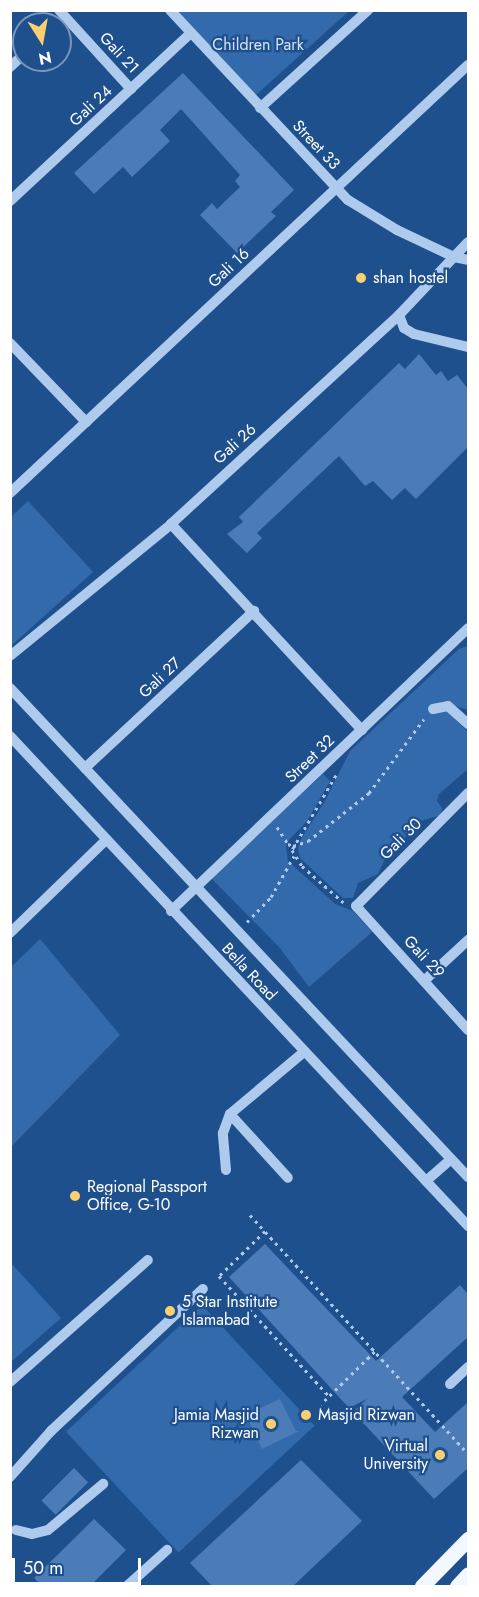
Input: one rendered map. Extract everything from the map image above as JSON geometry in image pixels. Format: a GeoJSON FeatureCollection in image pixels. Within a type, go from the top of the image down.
{"type":"FeatureCollection","features":[{"type":"Feature","properties":{"kind":"main road"},"geometry":{"type":"LineString","coordinates":[[422,1587],[468,1539]]}},
{"type":"Feature","properties":{"kind":"main road"},"geometry":{"type":"LineString","coordinates":[[456,1587],[468,1574]]}},
{"type":"Feature","properties":{"kind":"street","name":"Street 33"},"geometry":{"type":"LineString","coordinates":[[170,10],[348,200],[397,230],[454,257],[468,260]]}},
{"type":"Feature","properties":{"kind":"street"},"geometry":{"type":"LineString","coordinates":[[260,108],[368,10]]}},
{"type":"Feature","properties":{"kind":"street","name":"Gali 21"},"geometry":{"type":"LineString","coordinates":[[72,29],[131,89]]}},
{"type":"Feature","properties":{"kind":"street","name":"Gali 24"},"geometry":{"type":"LineString","coordinates":[[10,201],[191,33]]}},
{"type":"Feature","properties":{"kind":"street","name":"Gali 16"},"geometry":{"type":"LineString","coordinates":[[10,493],[468,65]]}},
{"type":"Feature","properties":{"kind":"street","name":"Gali 26"},"geometry":{"type":"LineString","coordinates":[[10,656],[171,524],[399,315],[468,242]]}},
{"type":"Feature","properties":{"kind":"street"},"geometry":{"type":"LineString","coordinates":[[399,315],[404,328]]}},
{"type":"Feature","properties":{"kind":"street"},"geometry":{"type":"LineString","coordinates":[[386,327],[397,326],[414,334],[468,347]]}},
{"type":"Feature","properties":{"kind":"street"},"geometry":{"type":"LineString","coordinates":[[10,343],[86,422]]}},
{"type":"Feature","properties":{"kind":"street"},"geometry":{"type":"LineString","coordinates":[[171,524],[362,730]]}},
{"type":"Feature","properties":{"kind":"street","name":"Gali 27"},"geometry":{"type":"LineString","coordinates":[[85,768],[254,611]]}},
{"type":"Feature","properties":{"kind":"street","name":"Street 32"},"geometry":{"type":"LineString","coordinates":[[171,911],[468,629]]}},
{"type":"Feature","properties":{"kind":"street","name":"Bella Road"},"geometry":{"type":"LineString","coordinates":[[12,692],[468,1178]]}},
{"type":"Feature","properties":{"kind":"street"},"geometry":{"type":"LineString","coordinates":[[434,709],[448,706],[468,724]]}},
{"type":"Feature","properties":{"kind":"street","name":"Bella Road"},"geometry":{"type":"LineString","coordinates":[[10,736],[171,911],[468,1226]]}},
{"type":"Feature","properties":{"kind":"street","name":"Gali 30"},"geometry":{"type":"LineString","coordinates":[[356,906],[468,793]]}},
{"type":"Feature","properties":{"kind":"street"},"geometry":{"type":"LineString","coordinates":[[10,933],[106,840]]}},
{"type":"Feature","properties":{"kind":"street","name":"Gali 29"},"geometry":{"type":"LineString","coordinates":[[356,906],[468,1030]]}},
{"type":"Feature","properties":{"kind":"street"},"geometry":{"type":"LineString","coordinates":[[425,980],[468,940]]}},
{"type":"Feature","properties":{"kind":"street"},"geometry":{"type":"LineString","coordinates":[[226,1170],[223,1133],[230,1114],[304,1052]]}},
{"type":"Feature","properties":{"kind":"street"},"geometry":{"type":"LineString","coordinates":[[230,1114],[288,1178]]}},
{"type":"Feature","properties":{"kind":"street"},"geometry":{"type":"LineString","coordinates":[[426,1181],[451,1159]]}},
{"type":"Feature","properties":{"kind":"street"},"geometry":{"type":"LineString","coordinates":[[10,1382],[148,1260]]}},
{"type":"Feature","properties":{"kind":"street"},"geometry":{"type":"LineString","coordinates":[[10,1477],[51,1431],[203,1289]]}},
{"type":"Feature","properties":{"kind":"street"},"geometry":{"type":"LineString","coordinates":[[450,1384],[468,1366]]}},
{"type":"Feature","properties":{"kind":"street"},"geometry":{"type":"LineString","coordinates":[[12,1530],[32,1534],[48,1530],[103,1484]]}},
{"type":"Feature","properties":{"kind":"street"},"geometry":{"type":"LineString","coordinates":[[127,1587],[167,1550]]}},
{"type":"Feature","properties":{"kind":"path"},"geometry":{"type":"LineString","coordinates":[[293,846],[308,841],[369,793],[434,709]]}},
{"type":"Feature","properties":{"kind":"path"},"geometry":{"type":"LineString","coordinates":[[237,931],[271,897],[294,856],[293,846],[307,827],[337,771]]}},
{"type":"Feature","properties":{"kind":"path"},"geometry":{"type":"LineString","coordinates":[[273,815],[284,840],[293,846]]}},
{"type":"Feature","properties":{"kind":"path"},"geometry":{"type":"LineString","coordinates":[[294,856],[338,900],[356,906]]}},
{"type":"Feature","properties":{"kind":"path"},"geometry":{"type":"LineString","coordinates":[[250,1215],[468,1454]]}},
{"type":"Feature","properties":{"kind":"path"},"geometry":{"type":"LineString","coordinates":[[264,1231],[219,1276],[329,1396]]}},
{"type":"Feature","properties":{"kind":"path"},"geometry":{"type":"LineString","coordinates":[[319,1406],[375,1351]]}},
{"type":"Feature","properties":{"kind":"green space","name":"Children Park"},"geometry":{"type":"Polygon","coordinates":[[[178,11],[349,11],[256,95],[178,11]]]}},
{"type":"Feature","properties":{"kind":"green space"},"geometry":{"type":"Polygon","coordinates":[[[28,501],[93,572],[11,646],[11,517],[28,501]]]}},
{"type":"Feature","properties":{"kind":"green space"},"geometry":{"type":"Polygon","coordinates":[[[468,646],[468,710],[449,704],[448,712],[468,732],[468,769],[439,794],[437,801],[442,808],[441,815],[417,822],[401,843],[389,850],[378,874],[358,883],[353,898],[343,898],[300,858],[298,850],[300,841],[325,801],[350,751],[459,649],[468,646]]]}},
{"type":"Feature","properties":{"kind":"green space"},"geometry":{"type":"Polygon","coordinates":[[[323,774],[330,781],[307,821],[289,840],[286,847],[288,861],[335,904],[353,911],[372,932],[309,987],[280,948],[211,878],[323,774]]]}},
{"type":"Feature","properties":{"kind":"green space"},"geometry":{"type":"Polygon","coordinates":[[[40,939],[120,1035],[11,1147],[11,967],[40,939]]]}},
{"type":"Feature","properties":{"kind":"green space"},"geometry":{"type":"Polygon","coordinates":[[[11,1263],[61,1318],[10,1362],[11,1263]]]}},
{"type":"Feature","properties":{"kind":"green space"},"geometry":{"type":"Polygon","coordinates":[[[202,1305],[315,1426],[178,1553],[66,1432],[202,1305]]]}},
{"type":"Feature","properties":{"kind":"building"},"geometry":{"type":"Polygon","coordinates":[[[183,73],[294,190],[271,212],[276,216],[237,253],[200,215],[212,203],[217,209],[240,187],[235,181],[240,175],[181,109],[160,130],[170,141],[132,177],[123,167],[94,194],[74,173],[183,73]]]}},
{"type":"Feature","properties":{"kind":"building"},"geometry":{"type":"Polygon","coordinates":[[[419,354],[436,375],[441,371],[448,381],[457,375],[468,389],[468,447],[416,499],[405,488],[392,500],[373,481],[365,486],[339,456],[257,533],[262,538],[247,553],[227,534],[243,522],[239,517],[399,363],[405,369],[419,354]]]}},
{"type":"Feature","properties":{"kind":"building"},"geometry":{"type":"Polygon","coordinates":[[[265,1244],[376,1361],[460,1285],[468,1294],[468,1337],[402,1397],[435,1432],[468,1402],[468,1468],[434,1499],[353,1412],[367,1399],[349,1408],[229,1277],[265,1244]]]}},
{"type":"Feature","properties":{"kind":"building","name":"Jamia Masjid Rizwan"},"geometry":{"type":"Polygon","coordinates":[[[280,1399],[296,1431],[299,1431],[262,1449],[246,1415],[280,1399]]]}},
{"type":"Feature","properties":{"kind":"building"},"geometry":{"type":"Polygon","coordinates":[[[301,1460],[362,1521],[292,1587],[213,1587],[190,1563],[301,1460]]]}},
{"type":"Feature","properties":{"kind":"building"},"geometry":{"type":"Polygon","coordinates":[[[74,1468],[88,1482],[56,1515],[41,1501],[74,1468]]]}},
{"type":"Feature","properties":{"kind":"building"},"geometry":{"type":"Polygon","coordinates":[[[94,1519],[126,1550],[89,1587],[43,1587],[34,1578],[94,1519]]]}},
{"type":"Feature","properties":{"kind":"place","name":"shan hostel"},"geometry":{"type":"Point","coordinates":[361,278]}},
{"type":"Feature","properties":{"kind":"place","name":"Regional Passport Office, G-10"},"geometry":{"type":"Point","coordinates":[75,1196]}},
{"type":"Feature","properties":{"kind":"place","name":"5 Star Institute Islamabad"},"geometry":{"type":"Point","coordinates":[170,1311]}},
{"type":"Feature","properties":{"kind":"place","name":"Masjid Rizwan"},"geometry":{"type":"Point","coordinates":[306,1415]}},
{"type":"Feature","properties":{"kind":"place","name":"Jamia Masjid Rizwan"},"geometry":{"type":"Point","coordinates":[271,1424]}},
{"type":"Feature","properties":{"kind":"place","name":"Virtual University"},"geometry":{"type":"Point","coordinates":[440,1455]}}]}
